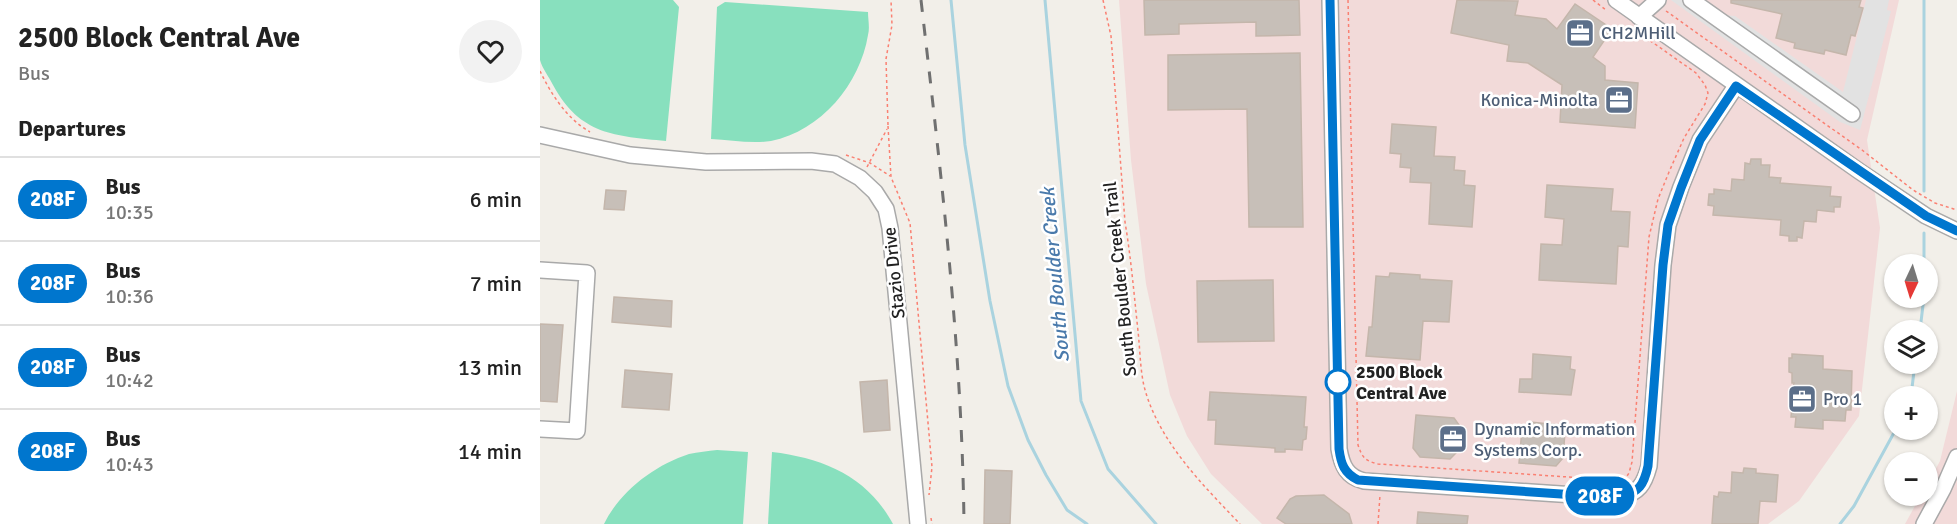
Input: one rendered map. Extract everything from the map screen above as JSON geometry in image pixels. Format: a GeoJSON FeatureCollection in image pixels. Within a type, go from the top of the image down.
{"type":"FeatureCollection","features":[{"type":"Feature","properties":{"kind":"street"},"geometry":{"type":"LineString","coordinates":[[1330,0],[1339,449],[1342,466],[1353,477],[1364,481],[1620,498],[1633,494],[1639,488],[1645,481],[1648,466],[1668,225],[1700,140],[1736,86]]}},
{"type":"Feature","properties":{"kind":"street"},"geometry":{"type":"LineString","coordinates":[[1691,0],[1852,114]]}},
{"type":"Feature","properties":{"kind":"street"},"geometry":{"type":"LineString","coordinates":[[1636,22],[1657,1]]}},
{"type":"Feature","properties":{"kind":"street"},"geometry":{"type":"LineString","coordinates":[[1614,7],[1736,86],[1926,216],[1957,231]]}},
{"type":"Feature","properties":{"kind":"street","name":"Stazio Drive"},"geometry":{"type":"LineString","coordinates":[[540,135],[630,155],[706,162],[811,161],[835,164],[860,178],[875,192],[886,209],[890,228],[924,520]]}},
{"type":"Feature","properties":{"kind":"street"},"geometry":{"type":"LineString","coordinates":[[540,270],[587,273],[577,431],[540,429]]}},
{"type":"Feature","properties":{"kind":"street"},"geometry":{"type":"LineString","coordinates":[[1924,524],[1957,457]]}},
{"type":"Feature","properties":{"kind":"path"},"geometry":{"type":"LineString","coordinates":[[891,0],[892,25],[886,59],[891,177],[910,223],[932,467],[928,500]]}},
{"type":"Feature","properties":{"kind":"path","name":"South Boulder Creek Trail"},"geometry":{"type":"LineString","coordinates":[[1104,0],[1111,36],[1125,222],[1144,386],[1159,424],[1175,449],[1240,524]]}},
{"type":"Feature","properties":{"kind":"path"},"geometry":{"type":"LineString","coordinates":[[1348,0],[1358,445],[1361,455],[1367,462],[1378,464],[1612,480],[1625,479],[1629,473],[1632,462],[1649,237],[1658,199],[1669,172],[1684,138],[1705,104],[1708,93],[1696,73],[1636,22]]}},
{"type":"Feature","properties":{"kind":"path"},"geometry":{"type":"LineString","coordinates":[[1593,0],[1614,7]]}},
{"type":"Feature","properties":{"kind":"path"},"geometry":{"type":"LineString","coordinates":[[1657,1],[1862,150],[1913,190],[1935,203],[1957,210]]}},
{"type":"Feature","properties":{"kind":"path"},"geometry":{"type":"LineString","coordinates":[[540,71],[551,92],[573,121],[595,135]]}},
{"type":"Feature","properties":{"kind":"path"},"geometry":{"type":"LineString","coordinates":[[860,178],[888,126]]}},
{"type":"Feature","properties":{"kind":"path"},"geometry":{"type":"LineString","coordinates":[[839,154],[850,155],[870,163],[891,177]]}},
{"type":"Feature","properties":{"kind":"path"},"geometry":{"type":"LineString","coordinates":[[924,520],[932,524]]}},
{"type":"Feature","properties":{"kind":"shaded area"},"geometry":{"type":"Polygon","coordinates":[[[1119,0],[1899,0],[1867,140],[1880,228],[1859,416],[1799,501],[1768,524],[1262,524],[1211,474],[1187,436],[1170,395],[1146,284],[1131,160],[1119,0]]]}},
{"type":"Feature","properties":{"kind":"shaded area"},"geometry":{"type":"Polygon","coordinates":[[[1671,0],[1702,0],[1724,15],[1735,16],[1843,92],[1866,0],[1889,0],[1887,10],[1891,11],[1860,130],[1840,122],[1671,0]]]}},
{"type":"Feature","properties":{"kind":"shaded area"},"geometry":{"type":"Polygon","coordinates":[[[1957,391],[1957,524],[1905,524],[1915,506],[1938,506],[1938,465],[1957,391]]]}},
{"type":"Feature","properties":{"kind":"green space"},"geometry":{"type":"Polygon","coordinates":[[[540,0],[673,0],[679,7],[666,141],[631,137],[600,130],[575,114],[564,102],[540,60],[540,0]]]}},
{"type":"Feature","properties":{"kind":"green space"},"geometry":{"type":"Polygon","coordinates":[[[725,2],[868,12],[869,32],[864,53],[847,87],[822,116],[789,136],[771,141],[711,139],[717,7],[725,2]]]}},
{"type":"Feature","properties":{"kind":"green space"},"geometry":{"type":"Polygon","coordinates":[[[717,450],[748,452],[743,524],[604,524],[619,501],[651,472],[689,454],[717,450]]]}},
{"type":"Feature","properties":{"kind":"green space"},"geometry":{"type":"Polygon","coordinates":[[[772,452],[809,459],[842,472],[870,493],[893,524],[768,524],[772,452]]]}},
{"type":"Feature","properties":{"kind":"building"},"geometry":{"type":"Polygon","coordinates":[[[1144,0],[1299,0],[1300,35],[1256,36],[1256,22],[1179,24],[1179,34],[1145,35],[1144,0]]]}},
{"type":"Feature","properties":{"kind":"building"},"geometry":{"type":"Polygon","coordinates":[[[1457,0],[1518,1],[1515,15],[1546,19],[1557,29],[1575,4],[1612,29],[1593,57],[1605,66],[1605,80],[1638,83],[1635,128],[1560,122],[1562,85],[1528,63],[1507,61],[1509,45],[1451,33],[1457,0]]]}},
{"type":"Feature","properties":{"kind":"building"},"geometry":{"type":"Polygon","coordinates":[[[1731,0],[1861,0],[1859,7],[1863,8],[1855,36],[1851,35],[1846,55],[1825,50],[1824,54],[1794,48],[1795,43],[1776,38],[1782,14],[1731,3],[1731,0]]]}},
{"type":"Feature","properties":{"kind":"building"},"geometry":{"type":"Polygon","coordinates":[[[1300,53],[1303,227],[1249,227],[1247,109],[1168,110],[1168,55],[1300,53]]]}},
{"type":"Feature","properties":{"kind":"building"},"geometry":{"type":"Polygon","coordinates":[[[1392,124],[1436,127],[1434,156],[1455,157],[1454,170],[1465,171],[1464,185],[1475,186],[1472,227],[1429,224],[1431,183],[1410,182],[1411,168],[1400,167],[1401,154],[1390,153],[1392,124]]]}},
{"type":"Feature","properties":{"kind":"building"},"geometry":{"type":"Polygon","coordinates":[[[1751,159],[1761,159],[1761,165],[1770,165],[1769,177],[1781,178],[1780,183],[1831,187],[1830,196],[1841,197],[1840,207],[1834,207],[1834,212],[1817,210],[1816,222],[1804,221],[1802,238],[1797,237],[1797,241],[1789,241],[1789,236],[1780,235],[1781,220],[1713,215],[1714,206],[1708,205],[1709,194],[1714,194],[1714,189],[1731,191],[1732,179],[1744,180],[1745,163],[1750,164],[1751,159]]]}},
{"type":"Feature","properties":{"kind":"building"},"geometry":{"type":"Polygon","coordinates":[[[1547,185],[1613,189],[1611,211],[1630,212],[1628,247],[1618,246],[1616,284],[1539,280],[1541,244],[1562,245],[1564,219],[1545,217],[1547,185]]]}},
{"type":"Feature","properties":{"kind":"building"},"geometry":{"type":"Polygon","coordinates":[[[606,190],[626,191],[624,210],[604,209],[606,190]]]}},
{"type":"Feature","properties":{"kind":"building"},"geometry":{"type":"Polygon","coordinates":[[[1390,273],[1420,275],[1420,279],[1452,281],[1449,322],[1423,321],[1420,360],[1366,356],[1369,327],[1372,327],[1376,276],[1389,277],[1390,273]]]}},
{"type":"Feature","properties":{"kind":"building"},"geometry":{"type":"Polygon","coordinates":[[[1273,280],[1274,341],[1198,342],[1197,281],[1273,280]]]}},
{"type":"Feature","properties":{"kind":"building"},"geometry":{"type":"Polygon","coordinates":[[[614,297],[672,301],[671,327],[612,322],[614,297]]]}},
{"type":"Feature","properties":{"kind":"building"},"geometry":{"type":"Polygon","coordinates":[[[540,324],[563,325],[557,402],[540,401],[540,324]]]}},
{"type":"Feature","properties":{"kind":"building"},"geometry":{"type":"Polygon","coordinates":[[[1533,354],[1571,357],[1570,369],[1575,370],[1571,395],[1519,392],[1520,379],[1532,379],[1533,354]]]}},
{"type":"Feature","properties":{"kind":"building"},"geometry":{"type":"Polygon","coordinates":[[[1792,354],[1823,356],[1823,369],[1852,371],[1851,410],[1846,410],[1845,421],[1823,420],[1823,429],[1795,427],[1796,417],[1791,417],[1794,383],[1792,383],[1792,373],[1789,372],[1789,358],[1792,358],[1792,354]]]}},
{"type":"Feature","properties":{"kind":"building"},"geometry":{"type":"Polygon","coordinates":[[[625,370],[672,374],[669,410],[622,407],[625,370]]]}},
{"type":"Feature","properties":{"kind":"building"},"geometry":{"type":"Polygon","coordinates":[[[887,380],[890,430],[864,432],[860,382],[887,380]]]}},
{"type":"Feature","properties":{"kind":"building"},"geometry":{"type":"Polygon","coordinates":[[[1210,392],[1306,397],[1304,427],[1307,427],[1302,450],[1285,449],[1285,452],[1275,452],[1275,448],[1215,444],[1216,420],[1208,420],[1210,392]]]}},
{"type":"Feature","properties":{"kind":"building"},"geometry":{"type":"Polygon","coordinates":[[[1416,415],[1454,418],[1459,425],[1457,452],[1450,459],[1420,457],[1413,448],[1416,415]]]}},
{"type":"Feature","properties":{"kind":"building"},"geometry":{"type":"Polygon","coordinates":[[[1530,422],[1559,425],[1565,432],[1563,458],[1556,466],[1519,463],[1522,429],[1530,422]]]}},
{"type":"Feature","properties":{"kind":"building"},"geometry":{"type":"Polygon","coordinates":[[[1744,468],[1756,469],[1756,473],[1778,475],[1776,502],[1760,501],[1758,524],[1712,524],[1714,496],[1718,497],[1719,492],[1731,493],[1732,472],[1743,473],[1744,468]]]}},
{"type":"Feature","properties":{"kind":"building"},"geometry":{"type":"Polygon","coordinates":[[[985,470],[1012,471],[1010,524],[984,524],[985,470]]]}},
{"type":"Feature","properties":{"kind":"building"},"geometry":{"type":"Polygon","coordinates":[[[1324,495],[1349,514],[1352,524],[1286,524],[1277,518],[1290,499],[1296,496],[1324,495]]]}},
{"type":"Feature","properties":{"kind":"building"},"geometry":{"type":"Polygon","coordinates":[[[1418,512],[1468,516],[1467,524],[1417,524],[1418,512]]]}},
{"type":"Feature","properties":{"kind":"waterway"},"geometry":{"type":"LineString","coordinates":[[951,0],[965,145],[990,301],[1008,386],[1028,440],[1046,475],[1067,510],[1087,524]]}},
{"type":"Feature","properties":{"kind":"waterway","name":"South Boulder Creek"},"geometry":{"type":"LineString","coordinates":[[1045,0],[1081,401],[1108,469],[1156,524]]}},
{"type":"Feature","properties":{"kind":"waterway"},"geometry":{"type":"LineString","coordinates":[[1924,0],[1924,191]]}},
{"type":"Feature","properties":{"kind":"waterway"},"geometry":{"type":"LineString","coordinates":[[1924,233],[1924,254]]}},
{"type":"Feature","properties":{"kind":"waterway"},"geometry":{"type":"LineString","coordinates":[[1921,320],[1923,308]]}},
{"type":"Feature","properties":{"kind":"waterway"},"geometry":{"type":"LineString","coordinates":[[1912,386],[1914,374]]}},
{"type":"Feature","properties":{"kind":"waterway"},"geometry":{"type":"LineString","coordinates":[[1840,524],[1854,506],[1890,440]]}},
{"type":"Feature","properties":{"kind":"railway"},"geometry":{"type":"LineString","coordinates":[[921,0],[955,327],[964,524]]}},
{"type":"Feature","properties":{"kind":"bus line","name":"208F"},"geometry":{"type":"LineString","coordinates":[[1330,0],[1339,449],[1342,466],[1358,480],[1620,498],[1633,494],[1645,481],[1648,466],[1668,225],[1700,140],[1736,86],[1926,216],[1957,231]]}},
{"type":"Feature","properties":{"kind":"place","name":"CH2MHill"},"geometry":{"type":"Point","coordinates":[1580,33]}},
{"type":"Feature","properties":{"kind":"place","name":"Konica-Minolta"},"geometry":{"type":"Point","coordinates":[1619,100]}},
{"type":"Feature","properties":{"kind":"place","name":"2500 Block Central Ave"},"geometry":{"type":"Point","coordinates":[1338,382]}},
{"type":"Feature","properties":{"kind":"place","name":"Pro 1"},"geometry":{"type":"Point","coordinates":[1802,399]}},
{"type":"Feature","properties":{"kind":"place","name":"Dynamic Information Systems Corp."},"geometry":{"type":"Point","coordinates":[1453,439]}}]}
